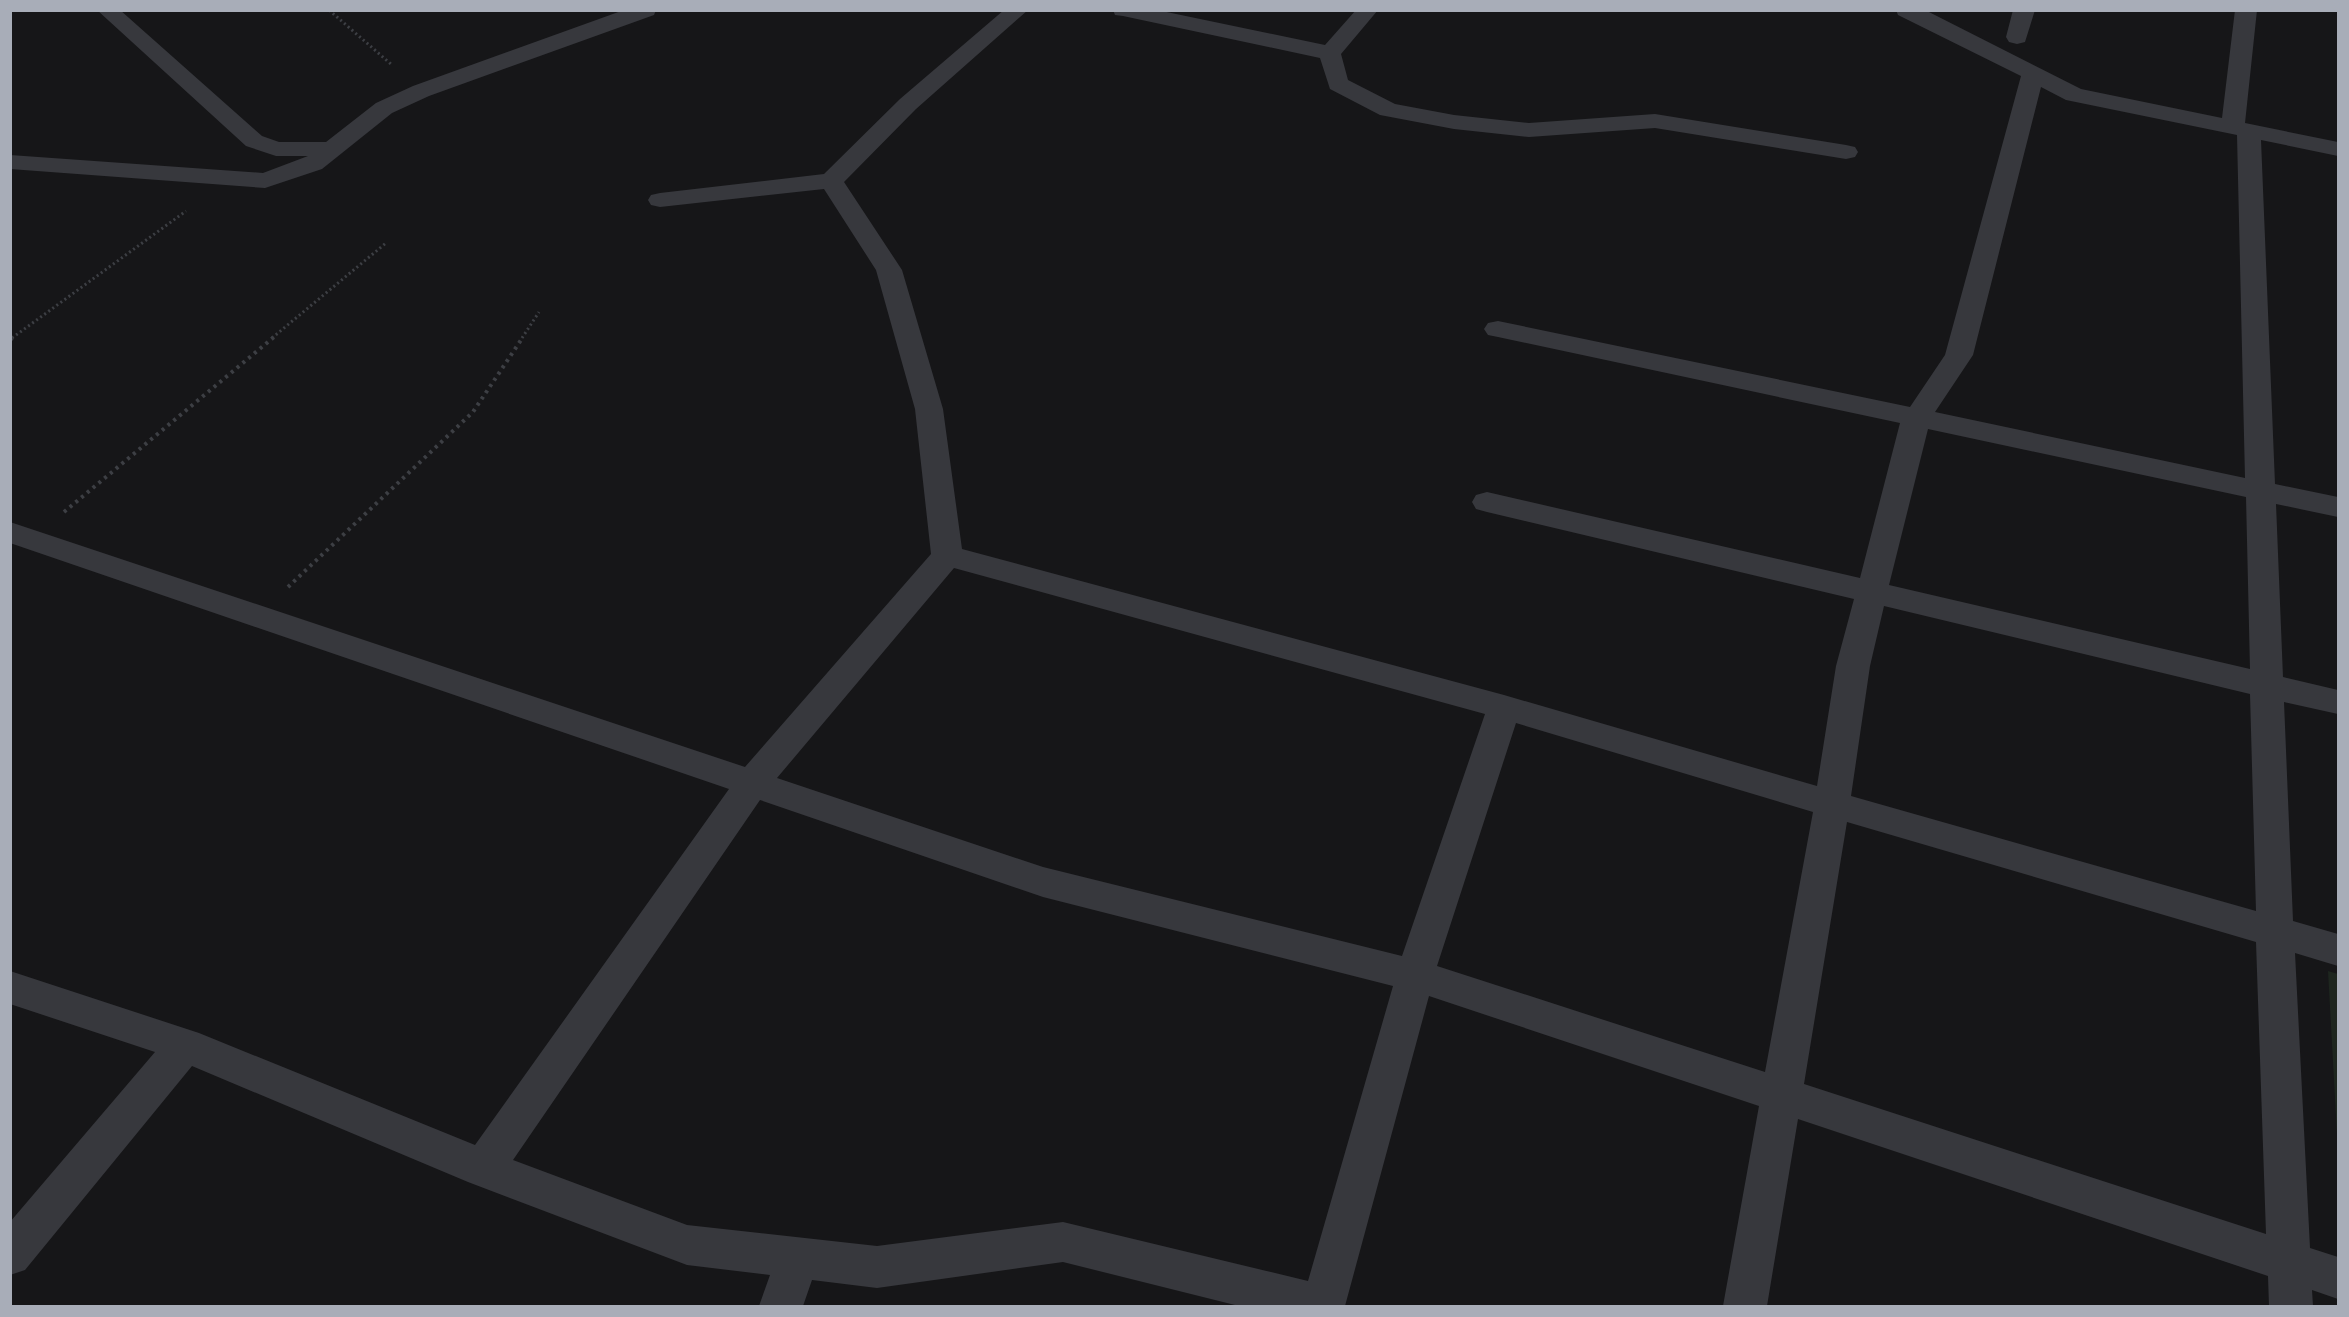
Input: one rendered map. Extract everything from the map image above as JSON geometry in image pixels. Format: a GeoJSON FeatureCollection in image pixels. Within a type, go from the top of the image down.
{"type":"FeatureCollection","features":[{"type":"Feature","properties":{"kind":"street"},"geometry":{"type":"LineString","coordinates":[[107,10],[254,141],[276,149],[333,149]]}},
{"type":"Feature","properties":{"kind":"street"},"geometry":{"type":"LineString","coordinates":[[576,10],[600,29]]}},
{"type":"Feature","properties":{"kind":"street"},"geometry":{"type":"LineString","coordinates":[[10,162],[265,181],[314,164],[384,108],[421,91],[600,29],[646,10]]}},
{"type":"Feature","properties":{"kind":"street"},"geometry":{"type":"LineString","coordinates":[[660,200],[831,181],[908,104],[1018,10]]}},
{"type":"Feature","properties":{"kind":"street"},"geometry":{"type":"LineString","coordinates":[[1124,10],[1330,53]]}},
{"type":"Feature","properties":{"kind":"street"},"geometry":{"type":"LineString","coordinates":[[1330,53],[1368,10]]}},
{"type":"Feature","properties":{"kind":"street"},"geometry":{"type":"LineString","coordinates":[[1906,10],[1958,34],[2074,95],[2241,131],[2338,149]]}},
{"type":"Feature","properties":{"kind":"street"},"geometry":{"type":"LineString","coordinates":[[2017,37],[2025,10]]}},
{"type":"Feature","properties":{"kind":"street"},"geometry":{"type":"LineString","coordinates":[[2246,10],[2241,131],[2260,490],[2275,933],[2291,1306]]}},
{"type":"Feature","properties":{"kind":"street"},"geometry":{"type":"LineString","coordinates":[[1330,53],[1338,84],[1388,111],[1454,122],[1529,130],[1655,121],[1846,152]]}},
{"type":"Feature","properties":{"kind":"street"},"geometry":{"type":"LineString","coordinates":[[1745,1306],[1832,804],[1853,666],[1917,418],[1959,355],[2033,73]]}},
{"type":"Feature","properties":{"kind":"street"},"geometry":{"type":"LineString","coordinates":[[483,1168],[751,785],[947,556],[929,409],[889,270],[831,181]]}},
{"type":"Feature","properties":{"kind":"street"},"geometry":{"type":"LineString","coordinates":[[1498,329],[2338,507]]}},
{"type":"Feature","properties":{"kind":"street"},"geometry":{"type":"LineString","coordinates":[[1487,502],[2338,702]]}},
{"type":"Feature","properties":{"kind":"street"},"geometry":{"type":"LineString","coordinates":[[21,536],[1043,882],[1415,975],[2338,1278]]}},
{"type":"Feature","properties":{"kind":"street"},"geometry":{"type":"LineString","coordinates":[[947,556],[1504,707],[2338,950]]}},
{"type":"Feature","properties":{"kind":"street"},"geometry":{"type":"LineString","coordinates":[[10,987],[185,1045],[483,1168],[687,1245],[877,1267],[1063,1242],[1323,1306],[1415,975],[1504,707]]}},
{"type":"Feature","properties":{"kind":"street"},"geometry":{"type":"LineString","coordinates":[[10,1256],[185,1045]]}},
{"type":"Feature","properties":{"kind":"street"},"geometry":{"type":"LineString","coordinates":[[780,1306],[798,1257]]}},
{"type":"Feature","properties":{"kind":"path"},"geometry":{"type":"LineString","coordinates":[[329,10],[421,91]]}},
{"type":"Feature","properties":{"kind":"path"},"geometry":{"type":"LineString","coordinates":[[10,340],[231,178]]}},
{"type":"Feature","properties":{"kind":"path"},"geometry":{"type":"LineString","coordinates":[[21,536],[386,243]]}},
{"type":"Feature","properties":{"kind":"path"},"geometry":{"type":"LineString","coordinates":[[257,617],[473,412],[539,312]]}},
{"type":"Feature","properties":{"kind":"shaded area"},"geometry":{"type":"Polygon","coordinates":[[[2328,971],[2338,974],[2338,1153],[2328,971]]]}}]}
